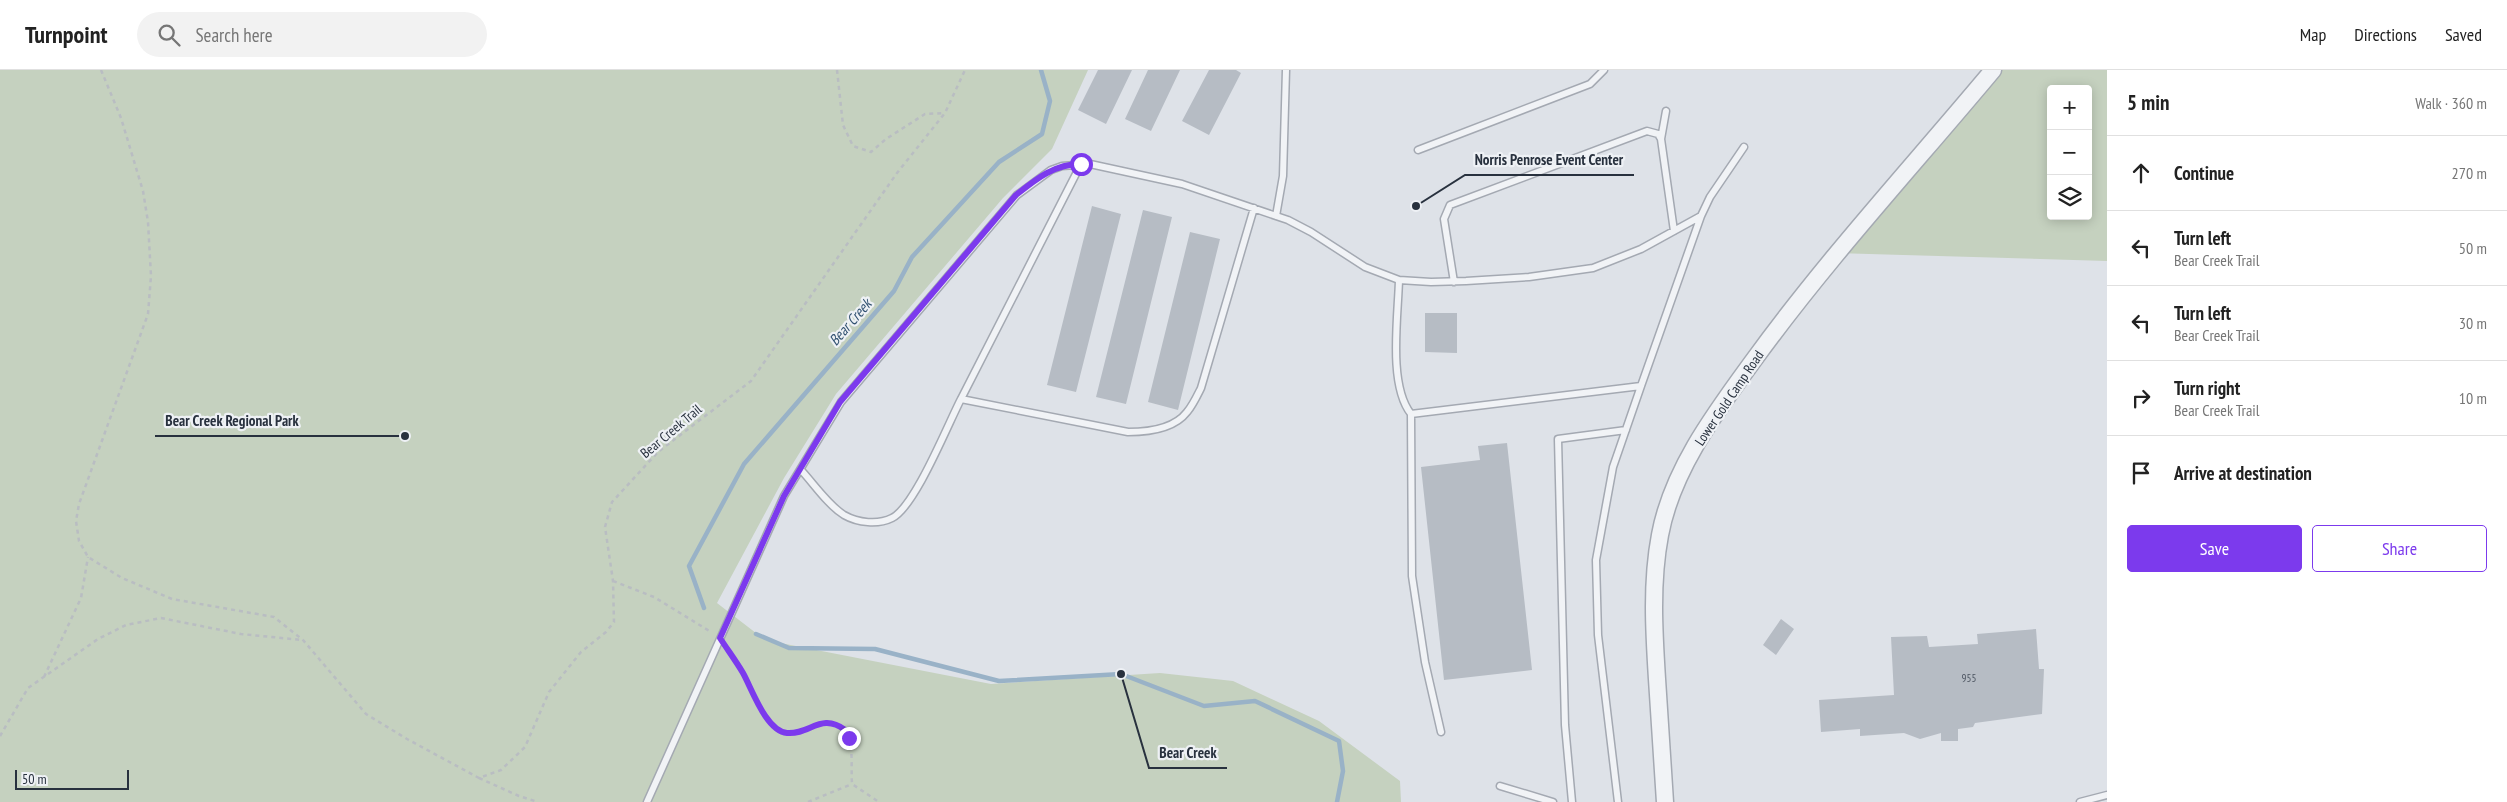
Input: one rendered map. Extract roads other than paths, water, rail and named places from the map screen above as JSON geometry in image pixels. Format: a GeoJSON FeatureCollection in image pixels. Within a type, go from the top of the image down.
{"type":"FeatureCollection","features":[{"type":"Feature","properties":{"kind":"street","name":"Lower Gold Camp Road"},"geometry":{"type":"LineString","coordinates":[[1665,802],[1656,652],[1655,570],[1662,526],[1677,482],[1690,456],[1726,397],[1786,314],[1835,253],[1993,70]]}},
{"type":"Feature","properties":{"kind":"lane"},"geometry":{"type":"LineString","coordinates":[[1276,216],[1283,176],[1286,70]]}},
{"type":"Feature","properties":{"kind":"lane"},"geometry":{"type":"LineString","coordinates":[[1418,150],[1590,84],[1604,70]]}},
{"type":"Feature","properties":{"kind":"lane"},"geometry":{"type":"LineString","coordinates":[[1666,112],[1661,139],[1674,231]]}},
{"type":"Feature","properties":{"kind":"lane"},"geometry":{"type":"LineString","coordinates":[[1454,282],[1444,219],[1450,205],[1647,131],[1658,134],[1661,139]]}},
{"type":"Feature","properties":{"kind":"lane"},"geometry":{"type":"LineString","coordinates":[[1618,802],[1598,634],[1596,560],[1613,468],[1701,216],[1710,197],[1744,147]]}},
{"type":"Feature","properties":{"kind":"lane"},"geometry":{"type":"LineString","coordinates":[[646,802],[784,496],[802,470],[840,402],[1016,195],[1051,170],[1062,166],[1081,164],[1182,184],[1276,216],[1311,232],[1365,267],[1399,280],[1454,282],[1529,277],[1593,268],[1641,249],[1701,216]]}},
{"type":"Feature","properties":{"kind":"lane"},"geometry":{"type":"LineString","coordinates":[[802,470],[843,514],[858,521],[877,522],[893,517],[910,502],[1081,164]]}},
{"type":"Feature","properties":{"kind":"lane"},"geometry":{"type":"LineString","coordinates":[[961,399],[1128,432],[1146,432],[1173,424],[1186,413],[1201,388],[1254,208]]}},
{"type":"Feature","properties":{"kind":"lane"},"geometry":{"type":"LineString","coordinates":[[1399,280],[1397,379],[1402,404],[1410,414],[1412,576],[1425,662],[1441,732]]}},
{"type":"Feature","properties":{"kind":"lane"},"geometry":{"type":"LineString","coordinates":[[1410,414],[1641,386]]}},
{"type":"Feature","properties":{"kind":"lane"},"geometry":{"type":"LineString","coordinates":[[1572,802],[1565,725],[1558,439],[1626,430]]}},
{"type":"Feature","properties":{"kind":"lane"},"geometry":{"type":"LineString","coordinates":[[1500,786],[1553,802]]}},
{"type":"Feature","properties":{"kind":"lane"},"geometry":{"type":"LineString","coordinates":[[2080,802],[2107,795]]}},
{"type":"Feature","properties":{"kind":"waterway","name":"Bear Creek"},"geometry":{"type":"LineString","coordinates":[[704,608],[689,566],[744,464],[894,291],[912,257],[999,162],[1042,134],[1050,101],[1041,70]]}},
{"type":"Feature","properties":{"kind":"waterway","name":"Bear Creek"},"geometry":{"type":"LineString","coordinates":[[756,634],[789,648],[875,649],[999,681],[1121,674],[1204,706],[1255,701],[1339,741],[1343,771],[1337,802]]}},
{"type":"Feature","properties":{"kind":"place","name":"Norris Penrose Event Center"},"geometry":{"type":"Point","coordinates":[1416,206]}},
{"type":"Feature","properties":{"kind":"place","name":"Bear Creek Regional Park"},"geometry":{"type":"Point","coordinates":[405,436]}},
{"type":"Feature","properties":{"kind":"place","name":"Bear Creek"},"geometry":{"type":"Point","coordinates":[1121,674]}}]}
